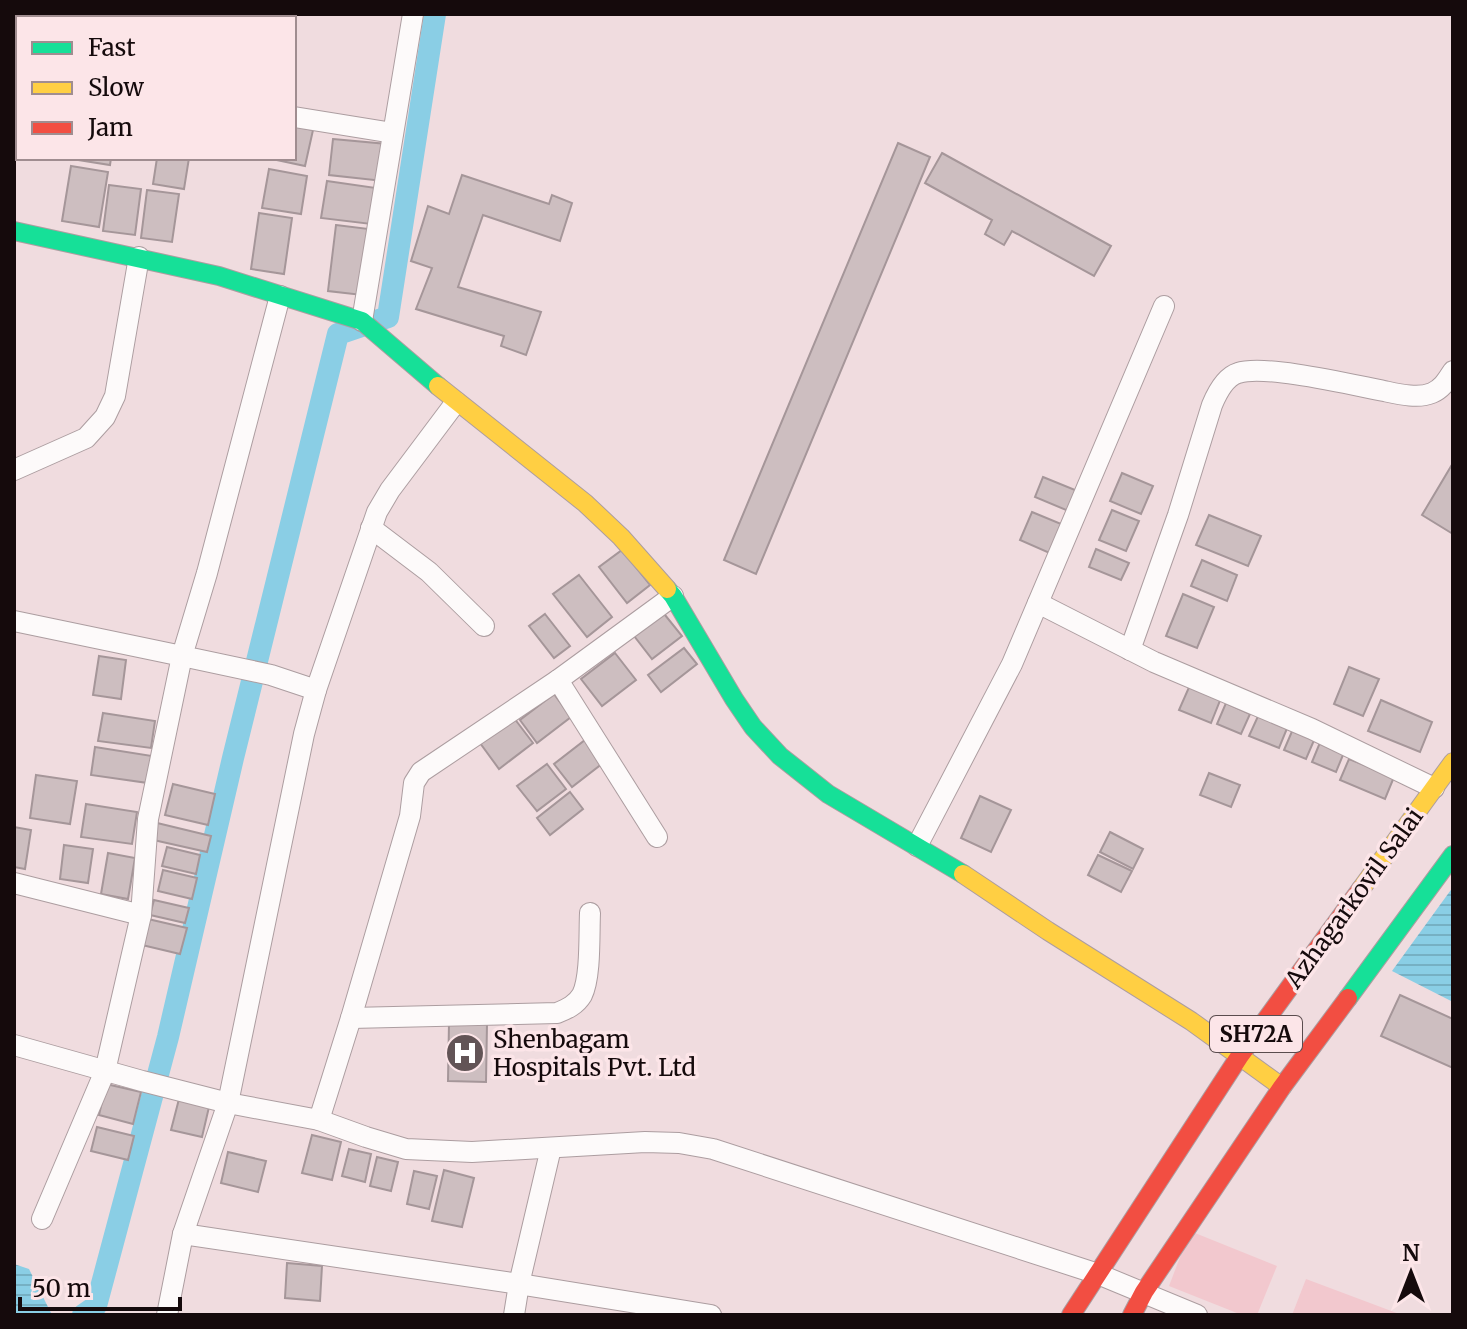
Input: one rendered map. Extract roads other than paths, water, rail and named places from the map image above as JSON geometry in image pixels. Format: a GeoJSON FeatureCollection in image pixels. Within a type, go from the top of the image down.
{"type":"FeatureCollection","features":[{"type":"Feature","properties":{"kind":"street"},"geometry":{"type":"LineString","coordinates":[[366,324],[413,14]]}},
{"type":"Feature","properties":{"kind":"street"},"geometry":{"type":"LineString","coordinates":[[296,117],[393,133]]}},
{"type":"Feature","properties":{"kind":"street"},"geometry":{"type":"LineString","coordinates":[[14,231],[219,276],[366,324],[456,402],[585,503],[621,537],[673,596],[734,699],[753,727],[780,756],[828,794],[917,846],[1191,1021],[1282,1087]]}},
{"type":"Feature","properties":{"kind":"street"},"geometry":{"type":"LineString","coordinates":[[14,470],[86,438],[105,417],[115,396],[139,257]]}},
{"type":"Feature","properties":{"kind":"street"},"geometry":{"type":"LineString","coordinates":[[42,1219],[105,1071],[141,915],[148,819],[182,656],[280,296]]}},
{"type":"Feature","properties":{"kind":"street"},"geometry":{"type":"LineString","coordinates":[[917,846],[1012,664],[1164,306]]}},
{"type":"Feature","properties":{"kind":"street"},"geometry":{"type":"LineString","coordinates":[[1130,650],[1178,515],[1212,405],[1219,389],[1236,373],[1254,370],[1290,374],[1405,395],[1430,394],[1443,386],[1453,371]]}},
{"type":"Feature","properties":{"kind":"street"},"geometry":{"type":"LineString","coordinates":[[167,1315],[183,1234],[228,1103],[289,801],[316,690],[377,512],[456,402]]}},
{"type":"Feature","properties":{"kind":"street"},"geometry":{"type":"LineString","coordinates":[[371,528],[429,572],[484,626]]}},
{"type":"Feature","properties":{"kind":"street"},"geometry":{"type":"LineString","coordinates":[[319,1120],[410,816],[414,783],[421,772],[558,680],[673,596]]}},
{"type":"Feature","properties":{"kind":"street"},"geometry":{"type":"LineString","coordinates":[[1038,603],[1154,662],[1312,729],[1434,788]]}},
{"type":"Feature","properties":{"kind":"street"},"geometry":{"type":"LineString","coordinates":[[14,621],[271,675],[316,690]]}},
{"type":"Feature","properties":{"kind":"street"},"geometry":{"type":"LineString","coordinates":[[558,680],[657,837]]}},
{"type":"Feature","properties":{"kind":"street","name":"Azhagarkovil Salai"},"geometry":{"type":"LineString","coordinates":[[1071,1315],[1239,1057],[1453,762]]}},
{"type":"Feature","properties":{"kind":"street","name":"SH72A"},"geometry":{"type":"LineString","coordinates":[[1132,1315],[1144,1292],[1282,1087],[1453,855]]}},
{"type":"Feature","properties":{"kind":"street"},"geometry":{"type":"LineString","coordinates":[[14,883],[141,915]]}},
{"type":"Feature","properties":{"kind":"street"},"geometry":{"type":"LineString","coordinates":[[351,1018],[557,1013],[570,1008],[581,996],[587,978],[590,913]]}},
{"type":"Feature","properties":{"kind":"street"},"geometry":{"type":"LineString","coordinates":[[14,1045],[228,1103],[319,1120],[406,1149],[472,1152],[645,1142],[679,1143],[713,1149],[1098,1274],[1197,1315]]}},
{"type":"Feature","properties":{"kind":"street"},"geometry":{"type":"LineString","coordinates":[[514,1315],[551,1148]]}},
{"type":"Feature","properties":{"kind":"street"},"geometry":{"type":"LineString","coordinates":[[183,1234],[711,1315]]}},
{"type":"Feature","properties":{"kind":"water"},"geometry":{"type":"Polygon","coordinates":[[[1453,887],[1453,1002],[1392,971],[1453,887]]]}},
{"type":"Feature","properties":{"kind":"water"},"geometry":{"type":"Polygon","coordinates":[[[14,1264],[29,1269],[52,1315],[14,1315],[14,1264]]]}},
{"type":"Feature","properties":{"kind":"waterway"},"geometry":{"type":"LineString","coordinates":[[83,1315],[96,1306],[168,1037],[338,334],[388,317],[435,14]]}},
{"type":"Feature","properties":{"kind":"place","name":"Shenbagam Hospitals Pvt. Ltd"},"geometry":{"type":"Point","coordinates":[465,1053]}}]}
